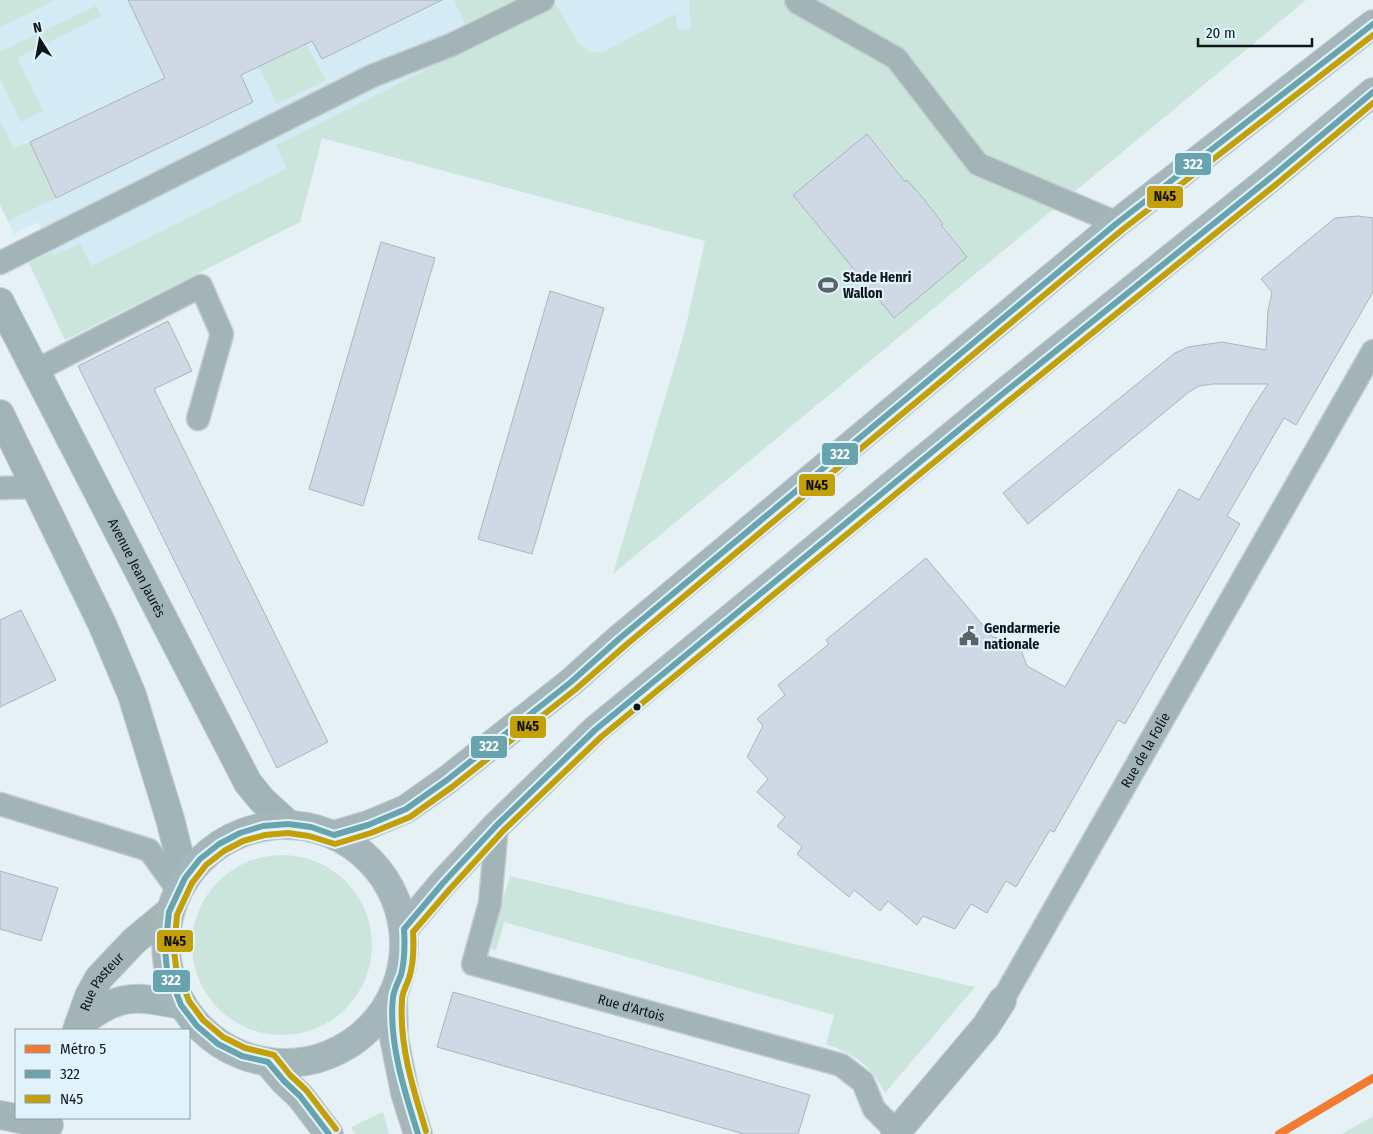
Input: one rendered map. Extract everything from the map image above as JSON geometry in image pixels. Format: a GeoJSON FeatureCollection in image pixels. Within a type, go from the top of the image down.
{"type":"FeatureCollection","features":[{"type":"Feature","properties":{"kind":"main road"},"geometry":{"type":"LineString","coordinates":[[334,835],[368,825],[406,809],[448,780],[571,682],[620,638],[1117,223],[1373,24]]}},
{"type":"Feature","properties":{"kind":"main road"},"geometry":{"type":"LineString","coordinates":[[404,929],[442,883],[497,825],[595,730],[1373,92]]}},
{"type":"Feature","properties":{"kind":"main road","name":"Avenue Jean Jaurès"},"geometry":{"type":"LineString","coordinates":[[0,302],[248,783],[262,800],[288,824]]}},
{"type":"Feature","properties":{"kind":"main road"},"geometry":{"type":"LineString","coordinates":[[0,414],[103,626],[132,695],[170,819],[177,893]]}},
{"type":"Feature","properties":{"kind":"main road"},"geometry":{"type":"LineString","coordinates":[[288,824],[311,827],[334,835],[352,844],[368,858],[392,890],[400,909],[404,929],[405,952],[393,996],[382,1015],[368,1031],[332,1054],[297,1062],[268,1062],[242,1056],[218,1044],[197,1026],[181,1005],[173,987],[166,960],[166,931],[177,893],[200,859],[219,844],[240,833],[263,826],[288,824]]}},
{"type":"Feature","properties":{"kind":"main road"},"geometry":{"type":"LineString","coordinates":[[393,996],[394,1038],[405,1093],[418,1134]]}},
{"type":"Feature","properties":{"kind":"main road"},"geometry":{"type":"LineString","coordinates":[[268,1062],[300,1096],[329,1134]]}},
{"type":"Feature","properties":{"kind":"street","name":"Rue Pasteur"},"geometry":{"type":"LineString","coordinates":[[78,1027],[89,996],[99,978],[177,893]]}},
{"type":"Feature","properties":{"kind":"street","name":"Rue Pasteur"},"geometry":{"type":"LineString","coordinates":[[78,1027],[100,1009],[131,998],[151,998],[181,1005]]}},
{"type":"Feature","properties":{"kind":"street","name":"Rue de la Folie"},"geometry":{"type":"LineString","coordinates":[[896,1133],[980,1033],[1002,1001]]}},
{"type":"Feature","properties":{"kind":"street"},"geometry":{"type":"LineString","coordinates":[[0,1115],[15,1118]]}},
{"type":"Feature","properties":{"kind":"street"},"geometry":{"type":"LineString","coordinates":[[18,1119],[49,1126]]}},
{"type":"Feature","properties":{"kind":"lane"},"geometry":{"type":"LineString","coordinates":[[0,263],[372,76],[451,45],[542,0]]}},
{"type":"Feature","properties":{"kind":"lane"},"geometry":{"type":"LineString","coordinates":[[796,0],[798,3],[896,58],[978,164],[1117,223]]}},
{"type":"Feature","properties":{"kind":"lane"},"geometry":{"type":"LineString","coordinates":[[35,371],[201,286],[222,334],[198,419]]}},
{"type":"Feature","properties":{"kind":"lane","name":"Rue de la Folie"},"geometry":{"type":"LineString","coordinates":[[1002,1001],[1373,351]]}},
{"type":"Feature","properties":{"kind":"lane"},"geometry":{"type":"LineString","coordinates":[[0,488],[36,487]]}},
{"type":"Feature","properties":{"kind":"lane"},"geometry":{"type":"LineString","coordinates":[[0,804],[149,850],[177,893]]}},
{"type":"Feature","properties":{"kind":"lane","name":"Rue d'Artois"},"geometry":{"type":"LineString","coordinates":[[497,825],[490,903],[473,964],[841,1065],[863,1082],[874,1109],[896,1133]]}},
{"type":"Feature","properties":{"kind":"shaded area"},"geometry":{"type":"Polygon","coordinates":[[[0,0],[689,0],[705,241],[322,138],[300,222],[65,340],[29,263],[52,251],[38,222],[14,234],[0,205],[0,0]]]}},
{"type":"Feature","properties":{"kind":"green space"},"geometry":{"type":"Polygon","coordinates":[[[0,0],[55,0],[0,27],[0,0]]]}},
{"type":"Feature","properties":{"kind":"green space"},"geometry":{"type":"Polygon","coordinates":[[[454,0],[520,0],[466,26],[454,0]]]}},
{"type":"Feature","properties":{"kind":"green space","name":"Stade Henri Wallon"},"geometry":{"type":"Polygon","coordinates":[[[689,0],[1306,0],[613,574],[685,330],[705,241],[322,138],[300,222],[65,340],[29,263],[53,252],[54,255],[80,243],[91,266],[287,169],[276,145],[556,5],[580,45],[589,52],[601,53],[676,14],[677,30],[691,29],[689,0]]]}},
{"type":"Feature","properties":{"kind":"green space"},"geometry":{"type":"Polygon","coordinates":[[[96,6],[101,16],[17,58],[43,111],[21,122],[0,78],[0,52],[96,6]]]}},
{"type":"Feature","properties":{"kind":"green space"},"geometry":{"type":"Polygon","coordinates":[[[306,44],[326,80],[277,104],[259,66],[306,44]]]}},
{"type":"Feature","properties":{"kind":"green space"},"geometry":{"type":"Polygon","coordinates":[[[0,120],[14,149],[30,142],[56,198],[8,221],[0,205],[0,120]]]}},
{"type":"Feature","properties":{"kind":"green space"},"geometry":{"type":"Polygon","coordinates":[[[282,855],[316,862],[332,870],[351,888],[357,895],[368,919],[372,945],[365,979],[357,995],[339,1014],[332,1020],[308,1031],[282,1035],[248,1028],[232,1020],[213,1002],[207,995],[196,971],[192,945],[199,911],[207,895],[225,876],[232,870],[256,859],[282,855]]]}},
{"type":"Feature","properties":{"kind":"green space"},"geometry":{"type":"Polygon","coordinates":[[[510,876],[975,987],[885,1093],[874,1075],[861,1062],[845,1052],[826,1044],[834,1015],[504,922],[496,951],[488,947],[510,876]]]}},
{"type":"Feature","properties":{"kind":"green space"},"geometry":{"type":"Polygon","coordinates":[[[383,1112],[389,1134],[355,1134],[351,1127],[383,1112]]]}},
{"type":"Feature","properties":{"kind":"green space"},"geometry":{"type":"Polygon","coordinates":[[[1373,1116],[1373,1134],[1342,1134],[1373,1116]]]}},
{"type":"Feature","properties":{"kind":"building"},"geometry":{"type":"Polygon","coordinates":[[[128,0],[442,0],[322,59],[312,41],[241,75],[253,102],[56,198],[30,142],[165,78],[128,0]]]}},
{"type":"Feature","properties":{"kind":"building"},"geometry":{"type":"Polygon","coordinates":[[[867,134],[905,182],[907,180],[922,197],[943,224],[941,225],[967,257],[894,318],[793,195],[867,134]]]}},
{"type":"Feature","properties":{"kind":"building"},"geometry":{"type":"Polygon","coordinates":[[[1358,216],[1373,218],[1373,292],[1296,425],[1284,418],[1227,516],[1240,524],[1125,724],[1118,720],[1054,832],[1050,830],[1016,887],[1006,881],[987,913],[971,904],[955,929],[923,916],[917,925],[888,901],[880,911],[854,890],[849,897],[797,854],[802,847],[777,826],[785,817],[757,792],[768,779],[747,757],[763,726],[757,719],[785,695],[778,685],[829,644],[826,640],[926,558],[993,637],[1018,642],[1027,666],[1065,687],[1179,489],[1199,500],[1268,384],[1213,384],[1199,386],[1189,392],[1028,524],[1003,493],[1175,353],[1188,347],[1222,342],[1266,350],[1268,311],[1272,292],[1261,279],[1335,218],[1358,216]]]}},
{"type":"Feature","properties":{"kind":"building"},"geometry":{"type":"Polygon","coordinates":[[[381,242],[435,258],[363,506],[309,489],[381,242]]]}},
{"type":"Feature","properties":{"kind":"building"},"geometry":{"type":"Polygon","coordinates":[[[550,291],[604,308],[532,554],[478,539],[550,291]]]}},
{"type":"Feature","properties":{"kind":"building"},"geometry":{"type":"Polygon","coordinates":[[[168,321],[192,371],[154,389],[328,742],[277,768],[78,366],[168,321]]]}},
{"type":"Feature","properties":{"kind":"building"},"geometry":{"type":"Polygon","coordinates":[[[21,610],[56,680],[0,707],[0,620],[21,610]]]}},
{"type":"Feature","properties":{"kind":"building"},"geometry":{"type":"Polygon","coordinates":[[[0,871],[58,888],[41,941],[0,929],[0,871]]]}},
{"type":"Feature","properties":{"kind":"building"},"geometry":{"type":"Polygon","coordinates":[[[453,992],[810,1095],[798,1134],[744,1134],[437,1047],[453,992]]]}},
{"type":"Feature","properties":{"kind":"metro line","name":"5"},"geometry":{"type":"LineString","coordinates":[[1279,1134],[1373,1078]]}},
{"type":"Feature","properties":{"kind":"transit line","name":"322"},"geometry":{"type":"LineString","coordinates":[[329,1134],[300,1096],[268,1062],[242,1056],[218,1044],[197,1026],[181,1005],[167,969],[165,950],[169,912],[185,878],[200,859],[219,844],[240,833],[263,826],[288,824],[311,827],[334,835],[368,825],[406,809],[447,780],[571,682],[620,638],[1117,223],[1373,24]]}},
{"type":"Feature","properties":{"kind":"transit line","name":"N45"},"geometry":{"type":"LineString","coordinates":[[336,1129],[306,1090],[290,1075],[274,1055],[245,1048],[223,1037],[203,1020],[189,1001],[176,967],[174,950],[177,915],[192,883],[206,865],[224,851],[243,841],[265,835],[288,833],[309,836],[335,844],[371,833],[410,817],[452,787],[576,689],[626,645],[1122,230],[1373,35]]}},
{"type":"Feature","properties":{"kind":"transit line","name":"322"},"geometry":{"type":"LineString","coordinates":[[418,1134],[395,1049],[392,1014],[393,997],[403,964],[405,947],[404,929],[443,883],[497,825],[595,730],[1373,92]]}},
{"type":"Feature","properties":{"kind":"transit line","name":"N45"},"geometry":{"type":"LineString","coordinates":[[426,1131],[408,1067],[403,1034],[402,997],[412,967],[413,932],[503,831],[601,737],[1373,103]]}},
{"type":"Feature","properties":{"kind":"place","name":"Stade Henri Wallon"},"geometry":{"type":"Point","coordinates":[828,285]}},
{"type":"Feature","properties":{"kind":"place","name":"Gendarmerie nationale"},"geometry":{"type":"Point","coordinates":[969,636]}}]}
